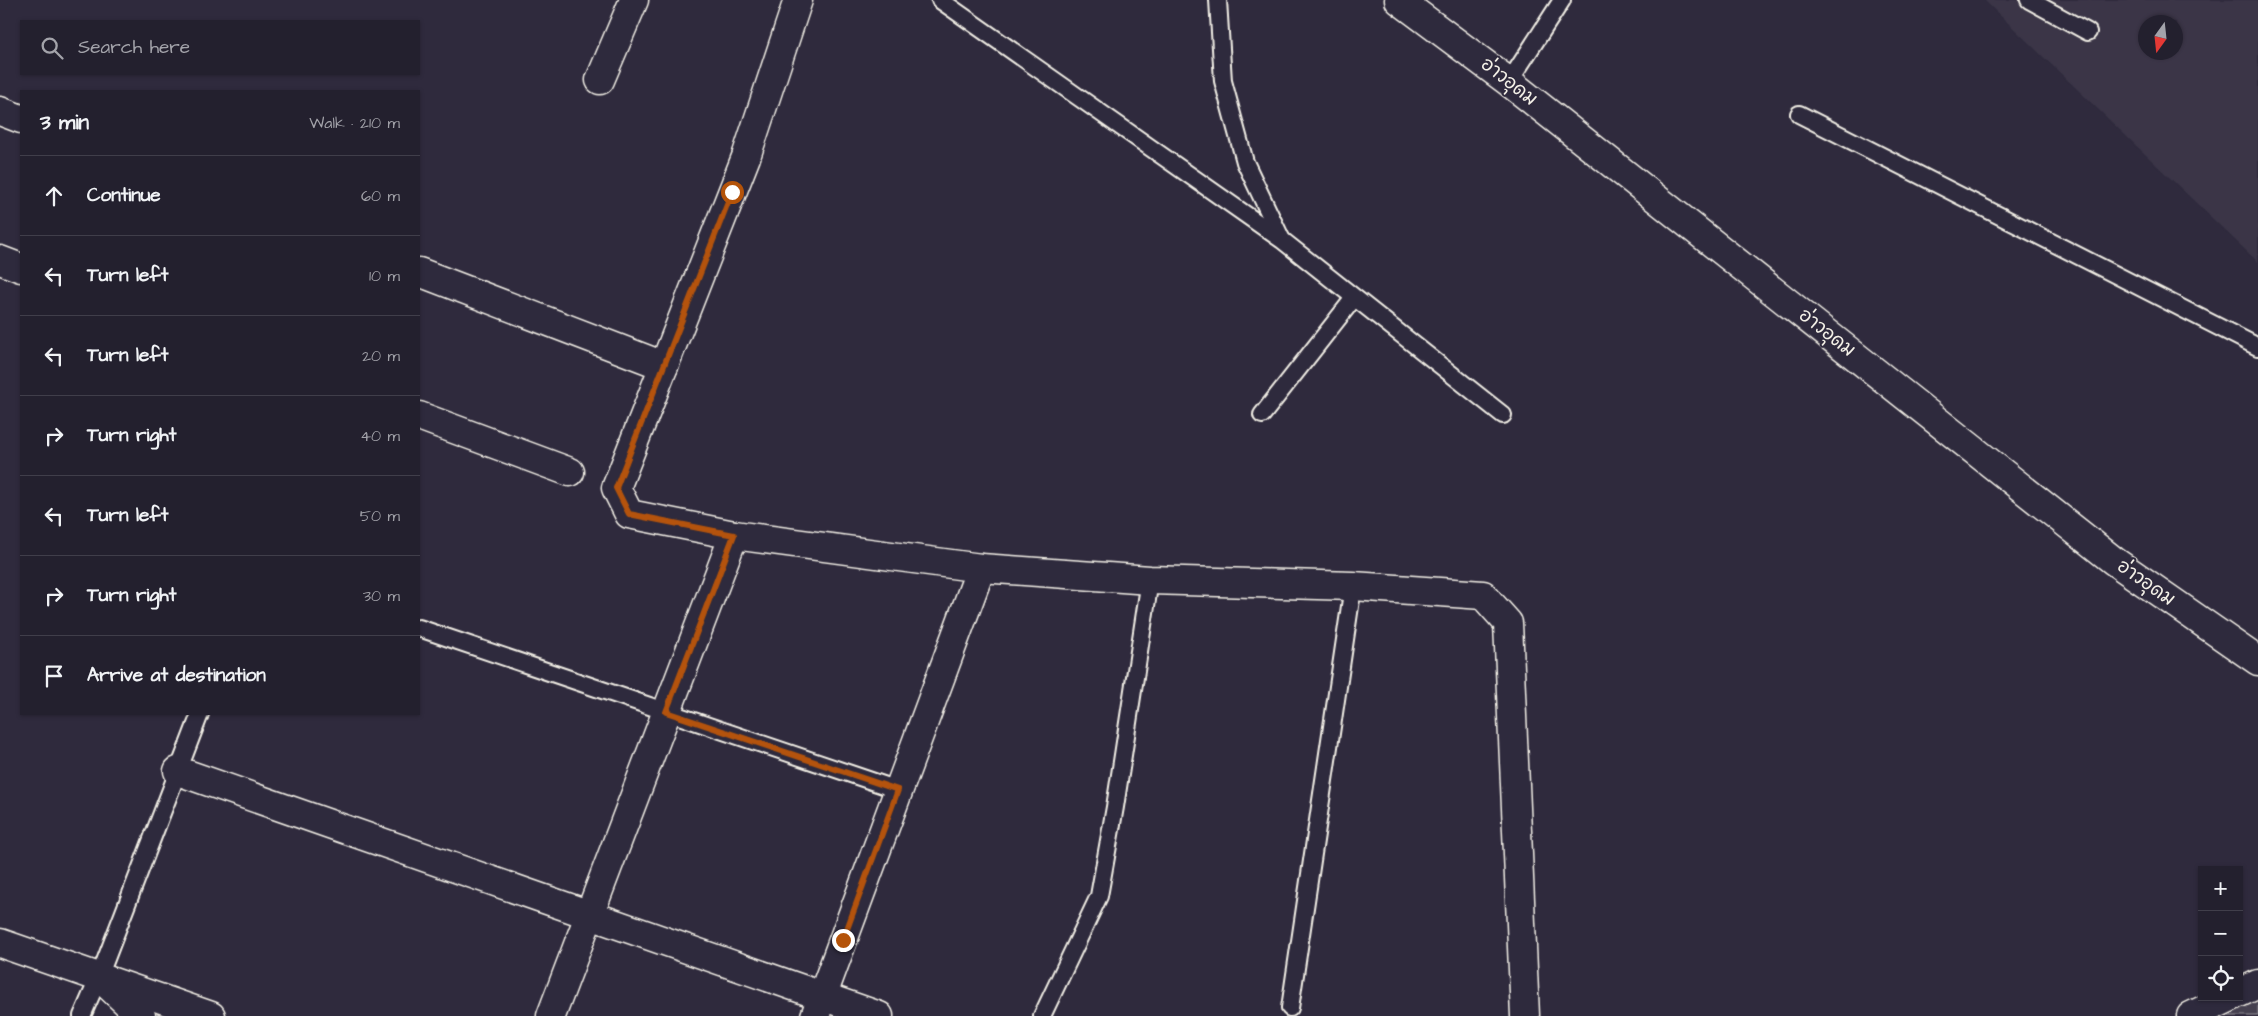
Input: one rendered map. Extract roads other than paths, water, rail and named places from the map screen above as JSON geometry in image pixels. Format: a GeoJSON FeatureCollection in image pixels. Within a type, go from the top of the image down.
{"type":"FeatureCollection","features":[{"type":"Feature","properties":{"kind":"street"},"geometry":{"type":"LineString","coordinates":[[600,80],[634,0]]}},
{"type":"Feature","properties":{"kind":"street"},"geometry":{"type":"LineString","coordinates":[[798,0],[746,158],[616,488],[629,514],[734,535],[981,568],[1150,580],[1353,586],[1483,595],[1508,623],[1525,1016]]}},
{"type":"Feature","properties":{"kind":"street","name":"อ่าวอุดม"},"geometry":{"type":"LineString","coordinates":[[1400,0],[1509,82],[2114,561],[2258,661]]}},
{"type":"Feature","properties":{"kind":"street"},"geometry":{"type":"LineString","coordinates":[[0,111],[20,120]]}},
{"type":"Feature","properties":{"kind":"street"},"geometry":{"type":"LineString","coordinates":[[0,260],[20,268]]}},
{"type":"Feature","properties":{"kind":"street"},"geometry":{"type":"LineString","coordinates":[[420,272],[664,366]]}},
{"type":"Feature","properties":{"kind":"street"},"geometry":{"type":"LineString","coordinates":[[420,416],[570,472]]}},
{"type":"Feature","properties":{"kind":"street"},"geometry":{"type":"LineString","coordinates":[[551,1016],[734,535]]}},
{"type":"Feature","properties":{"kind":"street"},"geometry":{"type":"LineString","coordinates":[[818,1006],[981,568]]}},
{"type":"Feature","properties":{"kind":"street"},"geometry":{"type":"LineString","coordinates":[[178,772],[590,916],[818,1006],[879,1016]]}},
{"type":"Feature","properties":{"kind":"street"},"geometry":{"type":"LineString","coordinates":[[0,943],[211,1016]]}},
{"type":"Feature","properties":{"kind":"street"},"geometry":{"type":"LineString","coordinates":[[99,977],[141,1016]]}},
{"type":"Feature","properties":{"kind":"street"},"geometry":{"type":"LineString","coordinates":[[2243,991],[2258,984]]}},
{"type":"Feature","properties":{"kind":"street"},"geometry":{"type":"LineString","coordinates":[[2191,1016],[2223,1001]]}},
{"type":"Feature","properties":{"kind":"lane"},"geometry":{"type":"LineString","coordinates":[[940,0],[1282,240],[1503,415]]}},
{"type":"Feature","properties":{"kind":"lane"},"geometry":{"type":"LineString","coordinates":[[1218,0],[1223,80],[1245,162],[1282,240]]}},
{"type":"Feature","properties":{"kind":"lane"},"geometry":{"type":"LineString","coordinates":[[1509,82],[1562,0]]}},
{"type":"Feature","properties":{"kind":"lane"},"geometry":{"type":"LineString","coordinates":[[2029,0],[2088,32]]}},
{"type":"Feature","properties":{"kind":"lane"},"geometry":{"type":"LineString","coordinates":[[1799,114],[2258,347]]}},
{"type":"Feature","properties":{"kind":"lane"},"geometry":{"type":"LineString","coordinates":[[1262,415],[1354,298]]}},
{"type":"Feature","properties":{"kind":"lane"},"geometry":{"type":"LineString","coordinates":[[1042,1016],[1099,896],[1115,807],[1150,580]]}},
{"type":"Feature","properties":{"kind":"lane"},"geometry":{"type":"LineString","coordinates":[[1290,1008],[1353,586]]}},
{"type":"Feature","properties":{"kind":"lane"},"geometry":{"type":"LineString","coordinates":[[420,628],[898,790]]}},
{"type":"Feature","properties":{"kind":"lane"},"geometry":{"type":"LineString","coordinates":[[82,1016],[99,977],[200,715]]}}]}
